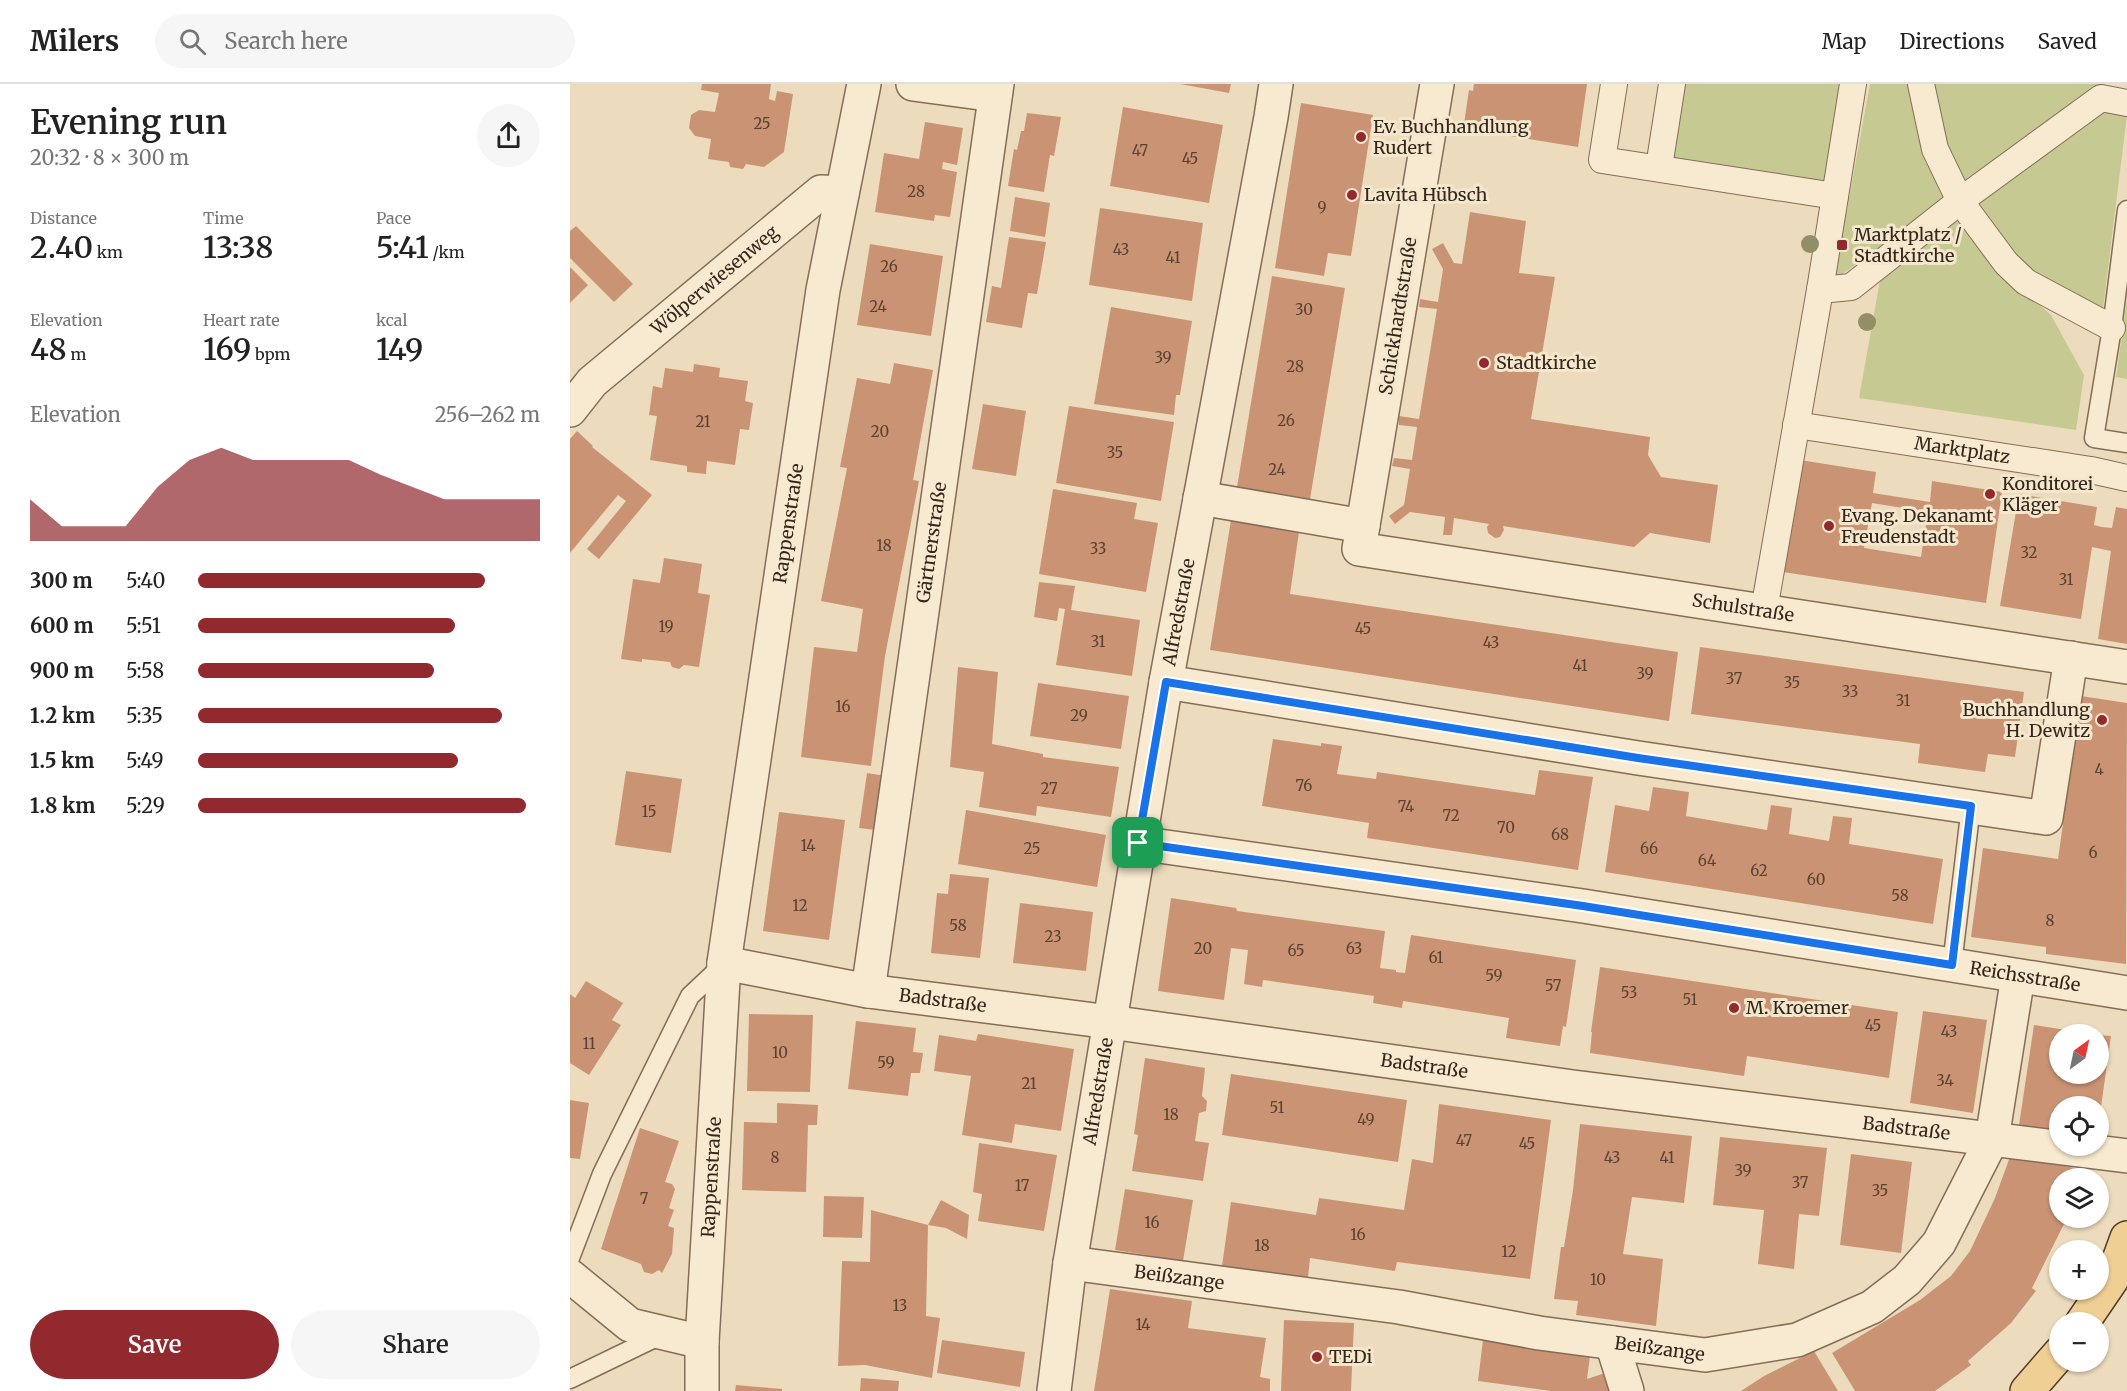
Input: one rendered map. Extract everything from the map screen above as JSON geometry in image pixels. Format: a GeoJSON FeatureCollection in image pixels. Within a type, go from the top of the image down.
{"type":"FeatureCollection","features":[{"type":"Feature","properties":{"kind":"main road"},"geometry":{"type":"LineString","coordinates":[[2090,1312],[2112,1279],[2127,1238]]}},
{"type":"Feature","properties":{"kind":"main road"},"geometry":{"type":"LineString","coordinates":[[2027,1391],[2049,1366]]}},
{"type":"Feature","properties":{"kind":"street","name":"Rappenstraße"},"geometry":{"type":"LineString","coordinates":[[702,1391],[702,1342],[724,963],[819,313],[864,84]]}},
{"type":"Feature","properties":{"kind":"street","name":"Gärtnerstraße"},"geometry":{"type":"LineString","coordinates":[[868,991],[996,89],[913,84]]}},
{"type":"Feature","properties":{"kind":"street","name":"Alfredstraße"},"geometry":{"type":"LineString","coordinates":[[1054,1391],[1070,1263],[1138,843],[1276,84]]}},
{"type":"Feature","properties":{"kind":"street","name":"Schickhardtstraße"},"geometry":{"type":"LineString","coordinates":[[1361,537],[1437,84]]}},
{"type":"Feature","properties":{"kind":"street"},"geometry":{"type":"LineString","coordinates":[[1614,84],[1602,160],[1835,196]]}},
{"type":"Feature","properties":{"kind":"street"},"geometry":{"type":"LineString","coordinates":[[1659,167],[1672,84]]}},
{"type":"Feature","properties":{"kind":"street"},"geometry":{"type":"LineString","coordinates":[[1764,610],[1854,84]]}},
{"type":"Feature","properties":{"kind":"street"},"geometry":{"type":"LineString","coordinates":[[1921,84],[1935,149],[1960,201],[2006,262],[2026,282],[2112,328]]}},
{"type":"Feature","properties":{"kind":"street"},"geometry":{"type":"LineString","coordinates":[[1820,291],[1851,287],[1960,201],[2101,98],[2127,103]]}},
{"type":"Feature","properties":{"kind":"street","name":"Wölperwiesenweg"},"geometry":{"type":"LineString","coordinates":[[570,410],[581,374],[821,192],[842,193]]}},
{"type":"Feature","properties":{"kind":"street","name":"Marktplatz"},"geometry":{"type":"LineString","coordinates":[[1796,425],[2091,470],[2127,478]]}},
{"type":"Feature","properties":{"kind":"street","name":"Schulstraße"},"geometry":{"type":"LineString","coordinates":[[1200,498],[1361,537],[1764,610],[2127,667]]}},
{"type":"Feature","properties":{"kind":"street"},"geometry":{"type":"LineString","coordinates":[[1166,682],[1638,758],[2046,818],[2071,658]]}},
{"type":"Feature","properties":{"kind":"street","name":"Reichsstraße"},"geometry":{"type":"LineString","coordinates":[[1138,843],[1583,906],[2127,993]]}},
{"type":"Feature","properties":{"kind":"street","name":"Badstraße"},"geometry":{"type":"LineString","coordinates":[[724,963],[868,991],[1110,1022],[1573,1087],[2127,1156]]}},
{"type":"Feature","properties":{"kind":"street","name":"Beißzange"},"geometry":{"type":"LineString","coordinates":[[1070,1263],[1399,1307],[1539,1333],[1705,1355],[1797,1340],[1872,1307],[1907,1280],[1939,1243],[1992,1138],[2018,976]]}},
{"type":"Feature","properties":{"kind":"street"},"geometry":{"type":"LineString","coordinates":[[570,1276],[630,1324],[702,1342]]}},
{"type":"Feature","properties":{"kind":"street"},"geometry":{"type":"LineString","coordinates":[[1612,1343],[1627,1391]]}},
{"type":"Feature","properties":{"kind":"lane"},"geometry":{"type":"LineString","coordinates":[[2127,210],[2112,328],[2094,438],[2127,443]]}},
{"type":"Feature","properties":{"kind":"lane"},"geometry":{"type":"LineString","coordinates":[[1952,965],[1971,806]]}},
{"type":"Feature","properties":{"kind":"lane"},"geometry":{"type":"LineString","coordinates":[[570,1258],[602,1174],[690,996],[724,963]]}},
{"type":"Feature","properties":{"kind":"lane"},"geometry":{"type":"LineString","coordinates":[[570,1379],[665,1333]]}},
{"type":"Feature","properties":{"kind":"green space"},"geometry":{"type":"Polygon","coordinates":[[[1677,84],[1843,84],[1826,182],[1664,156],[1677,84]]]}},
{"type":"Feature","properties":{"kind":"green space"},"geometry":{"type":"Polygon","coordinates":[[[1870,84],[1912,84],[1950,197],[1834,280],[1870,84]]]}},
{"type":"Feature","properties":{"kind":"green space"},"geometry":{"type":"Polygon","coordinates":[[[1927,84],[2105,84],[2105,86],[1963,188],[1947,161],[1927,84]]]}},
{"type":"Feature","properties":{"kind":"green space"},"geometry":{"type":"Polygon","coordinates":[[[2103,112],[2127,115],[2103,309],[2025,271],[1974,205],[2103,112]]]}},
{"type":"Feature","properties":{"kind":"green space"},"geometry":{"type":"Polygon","coordinates":[[[1962,217],[1999,270],[2051,315],[2084,375],[2076,430],[1859,398],[1880,280],[1962,217]]]}},
{"type":"Feature","properties":{"kind":"green space"},"geometry":{"type":"Polygon","coordinates":[[[2127,299],[2127,379],[2116,377],[2127,299]]]}},
{"type":"Feature","properties":{"kind":"building"},"geometry":{"type":"Polygon","coordinates":[[[702,84],[771,84],[769,99],[775,101],[777,91],[793,94],[784,152],[764,167],[746,164],[743,169],[730,167],[729,162],[708,159],[711,139],[695,136],[689,128],[691,115],[699,110],[715,112],[719,93],[701,90],[702,84]]]}},
{"type":"Feature","properties":{"kind":"building"},"geometry":{"type":"Polygon","coordinates":[[[1180,84],[1231,84],[1229,93],[1180,84]]]}},
{"type":"Feature","properties":{"kind":"building"},"geometry":{"type":"Polygon","coordinates":[[[1474,84],[1587,84],[1578,147],[1498,134],[1499,130],[1464,124],[1469,90],[1473,91],[1474,84]]]}},
{"type":"Feature","properties":{"kind":"building"},"geometry":{"type":"Polygon","coordinates":[[[1301,103],[1373,115],[1351,256],[1328,253],[1324,276],[1275,268],[1301,103]]]}},
{"type":"Feature","properties":{"kind":"building"},"geometry":{"type":"Polygon","coordinates":[[[1123,107],[1223,125],[1209,203],[1110,186],[1123,107]]]}},
{"type":"Feature","properties":{"kind":"building"},"geometry":{"type":"Polygon","coordinates":[[[1027,113],[1061,117],[1054,156],[1050,155],[1044,192],[1008,186],[1014,149],[1017,150],[1021,131],[1024,131],[1027,113]]]}},
{"type":"Feature","properties":{"kind":"building"},"geometry":{"type":"Polygon","coordinates":[[[925,122],[963,128],[957,165],[943,162],[942,169],[957,172],[950,217],[935,215],[934,221],[875,212],[884,153],[919,159],[925,122]]]}},
{"type":"Feature","properties":{"kind":"building"},"geometry":{"type":"Polygon","coordinates":[[[1015,197],[1050,203],[1045,237],[1010,231],[1015,197]]]}},
{"type":"Feature","properties":{"kind":"building"},"geometry":{"type":"Polygon","coordinates":[[[1100,208],[1203,223],[1192,301],[1089,285],[1100,208]]]}},
{"type":"Feature","properties":{"kind":"building","name":"Stadtkirche"},"geometry":{"type":"Polygon","coordinates":[[[1470,212],[1526,221],[1519,273],[1555,277],[1531,419],[1650,437],[1648,455],[1661,477],[1718,485],[1710,543],[1650,533],[1634,547],[1503,526],[1504,530],[1500,537],[1495,538],[1488,533],[1489,524],[1454,518],[1452,535],[1443,535],[1445,517],[1410,512],[1395,524],[1389,516],[1404,505],[1410,469],[1392,466],[1394,458],[1412,460],[1417,427],[1399,425],[1399,416],[1419,419],[1437,309],[1419,307],[1420,299],[1438,302],[1443,269],[1432,249],[1443,243],[1454,263],[1462,264],[1470,212]]]}},
{"type":"Feature","properties":{"kind":"building"},"geometry":{"type":"Polygon","coordinates":[[[576,226],[633,284],[614,302],[570,258],[570,231],[576,226]]]}},
{"type":"Feature","properties":{"kind":"building"},"geometry":{"type":"Polygon","coordinates":[[[1009,237],[1046,242],[1037,294],[1028,293],[1022,328],[986,322],[992,286],[1001,288],[1009,237]]]}},
{"type":"Feature","properties":{"kind":"building"},"geometry":{"type":"Polygon","coordinates":[[[870,244],[943,256],[931,336],[857,325],[870,244]]]}},
{"type":"Feature","properties":{"kind":"building"},"geometry":{"type":"Polygon","coordinates":[[[570,267],[588,285],[570,303],[570,267]]]}},
{"type":"Feature","properties":{"kind":"building"},"geometry":{"type":"Polygon","coordinates":[[[1272,276],[1345,288],[1310,499],[1237,487],[1272,276]]]}},
{"type":"Feature","properties":{"kind":"building"},"geometry":{"type":"Polygon","coordinates":[[[1111,307],[1192,321],[1180,395],[1176,395],[1174,415],[1094,404],[1111,307]]]}},
{"type":"Feature","properties":{"kind":"building"},"geometry":{"type":"Polygon","coordinates":[[[894,363],[933,370],[913,480],[919,481],[885,656],[871,766],[801,757],[814,647],[857,652],[863,609],[821,601],[847,468],[840,467],[857,378],[890,384],[894,363]]]}},
{"type":"Feature","properties":{"kind":"building"},"geometry":{"type":"Polygon","coordinates":[[[694,364],[720,368],[719,377],[748,381],[745,401],[753,403],[749,430],[740,429],[735,465],[707,461],[706,474],[687,472],[687,466],[650,460],[657,416],[649,415],[653,386],[662,388],[665,368],[693,372],[694,364]]]}},
{"type":"Feature","properties":{"kind":"building"},"geometry":{"type":"Polygon","coordinates":[[[983,404],[1026,411],[1016,476],[972,469],[983,404]]]}},
{"type":"Feature","properties":{"kind":"building"},"geometry":{"type":"Polygon","coordinates":[[[1069,406],[1174,422],[1161,501],[1056,483],[1069,406]]]}},
{"type":"Feature","properties":{"kind":"building"},"geometry":{"type":"Polygon","coordinates":[[[577,431],[592,447],[652,495],[599,559],[587,549],[626,501],[618,495],[570,553],[570,439],[577,431]]]}},
{"type":"Feature","properties":{"kind":"building"},"geometry":{"type":"Polygon","coordinates":[[[1800,460],[1876,472],[1873,493],[1930,502],[1932,481],[2002,492],[1986,603],[1783,572],[1800,460]],[[1872,503],[1864,548],[1921,557],[1928,512],[1872,503]]]}},
{"type":"Feature","properties":{"kind":"building"},"geometry":{"type":"Polygon","coordinates":[[[1053,489],[1137,503],[1134,519],[1158,523],[1146,592],[1039,574],[1053,489]]]}},
{"type":"Feature","properties":{"kind":"building"},"geometry":{"type":"Polygon","coordinates":[[[2019,494],[2097,507],[2094,525],[2102,527],[2112,528],[2116,507],[2127,509],[2127,644],[2098,639],[2111,551],[2092,547],[2081,619],[2000,606],[2019,494]]]}},
{"type":"Feature","properties":{"kind":"building"},"geometry":{"type":"Polygon","coordinates":[[[1231,520],[1299,532],[1290,594],[1678,652],[1669,721],[1210,650],[1231,520]]]}},
{"type":"Feature","properties":{"kind":"building"},"geometry":{"type":"Polygon","coordinates":[[[664,558],[702,564],[698,593],[710,595],[699,667],[684,665],[679,669],[672,667],[670,662],[621,659],[633,579],[660,583],[664,558]]]}},
{"type":"Feature","properties":{"kind":"building"},"geometry":{"type":"Polygon","coordinates":[[[1039,582],[1075,586],[1071,610],[1140,620],[1132,676],[1056,665],[1065,609],[1059,608],[1057,621],[1034,617],[1039,582]]]}},
{"type":"Feature","properties":{"kind":"building"},"geometry":{"type":"Polygon","coordinates":[[[1700,647],[2024,692],[2015,757],[1988,754],[1985,772],[1918,763],[1920,744],[1691,714],[1700,647]]]}},
{"type":"Feature","properties":{"kind":"building"},"geometry":{"type":"Polygon","coordinates":[[[958,667],[998,672],[992,744],[1043,754],[1043,757],[1119,767],[1111,817],[1037,806],[1036,816],[979,807],[984,772],[950,767],[958,667]]]}},
{"type":"Feature","properties":{"kind":"building"},"geometry":{"type":"Polygon","coordinates":[[[1038,683],[1129,696],[1121,749],[1030,736],[1038,683]]]}},
{"type":"Feature","properties":{"kind":"building"},"geometry":{"type":"Polygon","coordinates":[[[2081,696],[2127,703],[2126,964],[2046,954],[2046,947],[1971,937],[1983,848],[2058,859],[2081,696]]]}},
{"type":"Feature","properties":{"kind":"building"},"geometry":{"type":"Polygon","coordinates":[[[1273,739],[1321,746],[1321,743],[1342,746],[1337,774],[1376,779],[1377,772],[1535,795],[1539,770],[1593,777],[1578,870],[1367,838],[1369,823],[1262,806],[1273,739]]]}},
{"type":"Feature","properties":{"kind":"building"},"geometry":{"type":"Polygon","coordinates":[[[626,771],[682,779],[671,853],[615,845],[626,771]]]}},
{"type":"Feature","properties":{"kind":"building"},"geometry":{"type":"Polygon","coordinates":[[[867,773],[892,777],[884,831],[859,828],[867,773]]]}},
{"type":"Feature","properties":{"kind":"building"},"geometry":{"type":"Polygon","coordinates":[[[1653,787],[1689,792],[1686,816],[1767,830],[1771,805],[1792,808],[1789,834],[1829,841],[1833,816],[1852,818],[1849,844],[1943,859],[1933,924],[1605,872],[1615,805],[1649,811],[1653,787]]]}},
{"type":"Feature","properties":{"kind":"building"},"geometry":{"type":"Polygon","coordinates":[[[966,810],[1106,835],[1097,887],[958,864],[966,810]]]}},
{"type":"Feature","properties":{"kind":"building"},"geometry":{"type":"Polygon","coordinates":[[[779,812],[845,820],[829,940],[763,931],[779,812]]]}},
{"type":"Feature","properties":{"kind":"building"},"geometry":{"type":"Polygon","coordinates":[[[950,874],[989,878],[980,958],[931,953],[937,893],[948,894],[950,874]]]}},
{"type":"Feature","properties":{"kind":"building"},"geometry":{"type":"Polygon","coordinates":[[[1171,898],[1236,908],[1237,911],[1385,931],[1380,968],[1396,970],[1396,972],[1405,973],[1411,935],[1576,960],[1566,1027],[1563,1026],[1560,1046],[1506,1038],[1509,1018],[1403,1001],[1402,1008],[1373,1003],[1374,996],[1263,980],[1262,987],[1244,984],[1248,950],[1231,948],[1224,1000],[1158,991],[1171,898]]]}},
{"type":"Feature","properties":{"kind":"building"},"geometry":{"type":"Polygon","coordinates":[[[1020,903],[1093,912],[1086,971],[1013,963],[1020,903]]]}},
{"type":"Feature","properties":{"kind":"building"},"geometry":{"type":"Polygon","coordinates":[[[1600,967],[1898,1012],[1889,1078],[1747,1056],[1744,1076],[1590,1053],[1600,967]]]}},
{"type":"Feature","properties":{"kind":"building"},"geometry":{"type":"Polygon","coordinates":[[[586,981],[623,1003],[612,1020],[621,1025],[589,1075],[570,1063],[570,994],[575,998],[586,981]]]}},
{"type":"Feature","properties":{"kind":"building"},"geometry":{"type":"Polygon","coordinates":[[[1923,1011],[1987,1020],[1973,1113],[1910,1103],[1923,1011]]]}},
{"type":"Feature","properties":{"kind":"building"},"geometry":{"type":"Polygon","coordinates":[[[749,1014],[813,1015],[810,1092],[747,1091],[749,1014]]]}},
{"type":"Feature","properties":{"kind":"building"},"geometry":{"type":"Polygon","coordinates":[[[856,1021],[916,1028],[913,1052],[923,1053],[920,1073],[911,1073],[908,1096],[848,1089],[856,1021]]]}},
{"type":"Feature","properties":{"kind":"building"},"geometry":{"type":"Polygon","coordinates":[[[2034,1025],[2049,1027],[2049,1084],[2104,1084],[2103,1096],[2049,1096],[2049,1129],[2019,1125],[2034,1025]]]}},
{"type":"Feature","properties":{"kind":"building"},"geometry":{"type":"Polygon","coordinates":[[[978,1034],[1074,1049],[1061,1131],[1015,1124],[1012,1143],[962,1135],[971,1076],[934,1071],[939,1035],[976,1041],[978,1034]]]}},
{"type":"Feature","properties":{"kind":"building"},"geometry":{"type":"Polygon","coordinates":[[[1145,1058],[1205,1068],[1202,1096],[1207,1101],[1206,1111],[1199,1113],[1195,1141],[1209,1143],[1203,1181],[1132,1171],[1138,1135],[1134,1134],[1145,1058]]]}},
{"type":"Feature","properties":{"kind":"building"},"geometry":{"type":"Polygon","coordinates":[[[1231,1074],[1407,1100],[1398,1162],[1222,1135],[1231,1074]]]}},
{"type":"Feature","properties":{"kind":"building"},"geometry":{"type":"Polygon","coordinates":[[[570,1100],[589,1103],[580,1159],[570,1158],[570,1100]]]}},
{"type":"Feature","properties":{"kind":"building"},"geometry":{"type":"Polygon","coordinates":[[[777,1103],[818,1105],[817,1125],[808,1125],[806,1192],[742,1190],[744,1122],[777,1123],[777,1103]]]}},
{"type":"Feature","properties":{"kind":"building"},"geometry":{"type":"Polygon","coordinates":[[[1439,1104],[1551,1120],[1530,1279],[1397,1262],[1395,1271],[1310,1258],[1308,1278],[1222,1266],[1231,1202],[1316,1215],[1319,1198],[1404,1210],[1412,1159],[1433,1163],[1439,1104]]]}},
{"type":"Feature","properties":{"kind":"building"},"geometry":{"type":"Polygon","coordinates":[[[1580,1124],[1692,1136],[1684,1203],[1632,1197],[1623,1254],[1663,1259],[1656,1326],[1576,1315],[1578,1301],[1554,1299],[1561,1247],[1564,1247],[1573,1190],[1580,1124]]]}},
{"type":"Feature","properties":{"kind":"building"},"geometry":{"type":"Polygon","coordinates":[[[640,1128],[679,1141],[665,1182],[672,1184],[675,1189],[669,1208],[674,1210],[668,1226],[674,1228],[672,1254],[662,1273],[659,1270],[652,1274],[644,1272],[641,1264],[601,1249],[640,1128]]]}},
{"type":"Feature","properties":{"kind":"building"},"geometry":{"type":"Polygon","coordinates":[[[1720,1137],[1827,1148],[1819,1216],[1799,1214],[1794,1269],[1758,1264],[1764,1210],[1713,1205],[1720,1137]]]}},
{"type":"Feature","properties":{"kind":"building"},"geometry":{"type":"Polygon","coordinates":[[[979,1143],[1057,1155],[1044,1231],[978,1221],[982,1194],[973,1192],[979,1143]]]}},
{"type":"Feature","properties":{"kind":"building"},"geometry":{"type":"Polygon","coordinates":[[[1851,1154],[1912,1162],[1901,1253],[1840,1245],[1851,1154]]]}},
{"type":"Feature","properties":{"kind":"building"},"geometry":{"type":"Polygon","coordinates":[[[2011,1154],[2074,1168],[2049,1168],[2049,1228],[2062,1228],[2056,1240],[2049,1240],[2049,1254],[2032,1288],[2036,1291],[2011,1323],[1968,1361],[1971,1365],[1935,1391],[1855,1391],[1832,1353],[1920,1300],[1951,1276],[1970,1251],[1995,1198],[2011,1154]]]}},
{"type":"Feature","properties":{"kind":"building"},"geometry":{"type":"Polygon","coordinates":[[[1125,1189],[1193,1200],[1183,1261],[1115,1250],[1125,1189]]]}},
{"type":"Feature","properties":{"kind":"building"},"geometry":{"type":"Polygon","coordinates":[[[824,1196],[864,1197],[862,1238],[823,1237],[824,1196]]]}},
{"type":"Feature","properties":{"kind":"building"},"geometry":{"type":"Polygon","coordinates":[[[941,1200],[969,1215],[967,1239],[946,1228],[928,1225],[941,1200]]]}},
{"type":"Feature","properties":{"kind":"building"},"geometry":{"type":"Polygon","coordinates":[[[871,1210],[928,1225],[926,1316],[940,1318],[932,1378],[865,1365],[838,1366],[842,1261],[870,1262],[871,1210]]]}},
{"type":"Feature","properties":{"kind":"building"},"geometry":{"type":"Polygon","coordinates":[[[1110,1289],[1192,1301],[1188,1328],[1266,1338],[1260,1377],[1270,1379],[1270,1391],[1094,1391],[1110,1289]]]}},
{"type":"Feature","properties":{"kind":"building","name":"TEDi"},"geometry":{"type":"Polygon","coordinates":[[[1284,1320],[1354,1323],[1351,1391],[1281,1391],[1284,1320]]]}},
{"type":"Feature","properties":{"kind":"building"},"geometry":{"type":"Polygon","coordinates":[[[942,1340],[1025,1352],[1020,1387],[937,1373],[942,1340]]]}},
{"type":"Feature","properties":{"kind":"building"},"geometry":{"type":"Polygon","coordinates":[[[1483,1340],[1590,1356],[1587,1379],[1605,1373],[1610,1391],[1551,1391],[1478,1381],[1483,1340]]]}},
{"type":"Feature","properties":{"kind":"building"},"geometry":{"type":"Polygon","coordinates":[[[1814,1351],[1838,1391],[1741,1391],[1764,1376],[1814,1351]]]}},
{"type":"Feature","properties":{"kind":"building"},"geometry":{"type":"Polygon","coordinates":[[[861,1378],[899,1381],[898,1391],[860,1391],[861,1378]]]}},
{"type":"Feature","properties":{"kind":"building"},"geometry":{"type":"Polygon","coordinates":[[[736,1385],[782,1389],[782,1391],[735,1391],[736,1385]]]}},
{"type":"Feature","properties":{"kind":"place","name":"Ev. Buchhandlung Rudert"},"geometry":{"type":"Point","coordinates":[1361,137]}},
{"type":"Feature","properties":{"kind":"place","name":"Lavita Hübsch"},"geometry":{"type":"Point","coordinates":[1352,195]}},
{"type":"Feature","properties":{"kind":"place","name":"Marktplatz / Stadtkirche"},"geometry":{"type":"Point","coordinates":[1842,245]}},
{"type":"Feature","properties":{"kind":"place","name":"Stadtkirche"},"geometry":{"type":"Point","coordinates":[1484,363]}},
{"type":"Feature","properties":{"kind":"place","name":"Konditorei Kläger"},"geometry":{"type":"Point","coordinates":[1990,494]}},
{"type":"Feature","properties":{"kind":"place","name":"Evang. Dekanamt Freudenstadt"},"geometry":{"type":"Point","coordinates":[1829,526]}},
{"type":"Feature","properties":{"kind":"place","name":"Buchhandlung H. Dewitz"},"geometry":{"type":"Point","coordinates":[2102,720]}},
{"type":"Feature","properties":{"kind":"place","name":"M. Kroemer"},"geometry":{"type":"Point","coordinates":[1734,1008]}},
{"type":"Feature","properties":{"kind":"place","name":"TEDi"},"geometry":{"type":"Point","coordinates":[1317,1357]}},
{"type":"Feature","properties":{"kind":"route"},"geometry":{"type":"LineString","coordinates":[[1166,682],[1638,758],[1971,806],[1952,965],[1583,906],[1138,843],[1166,682]]}}]}
